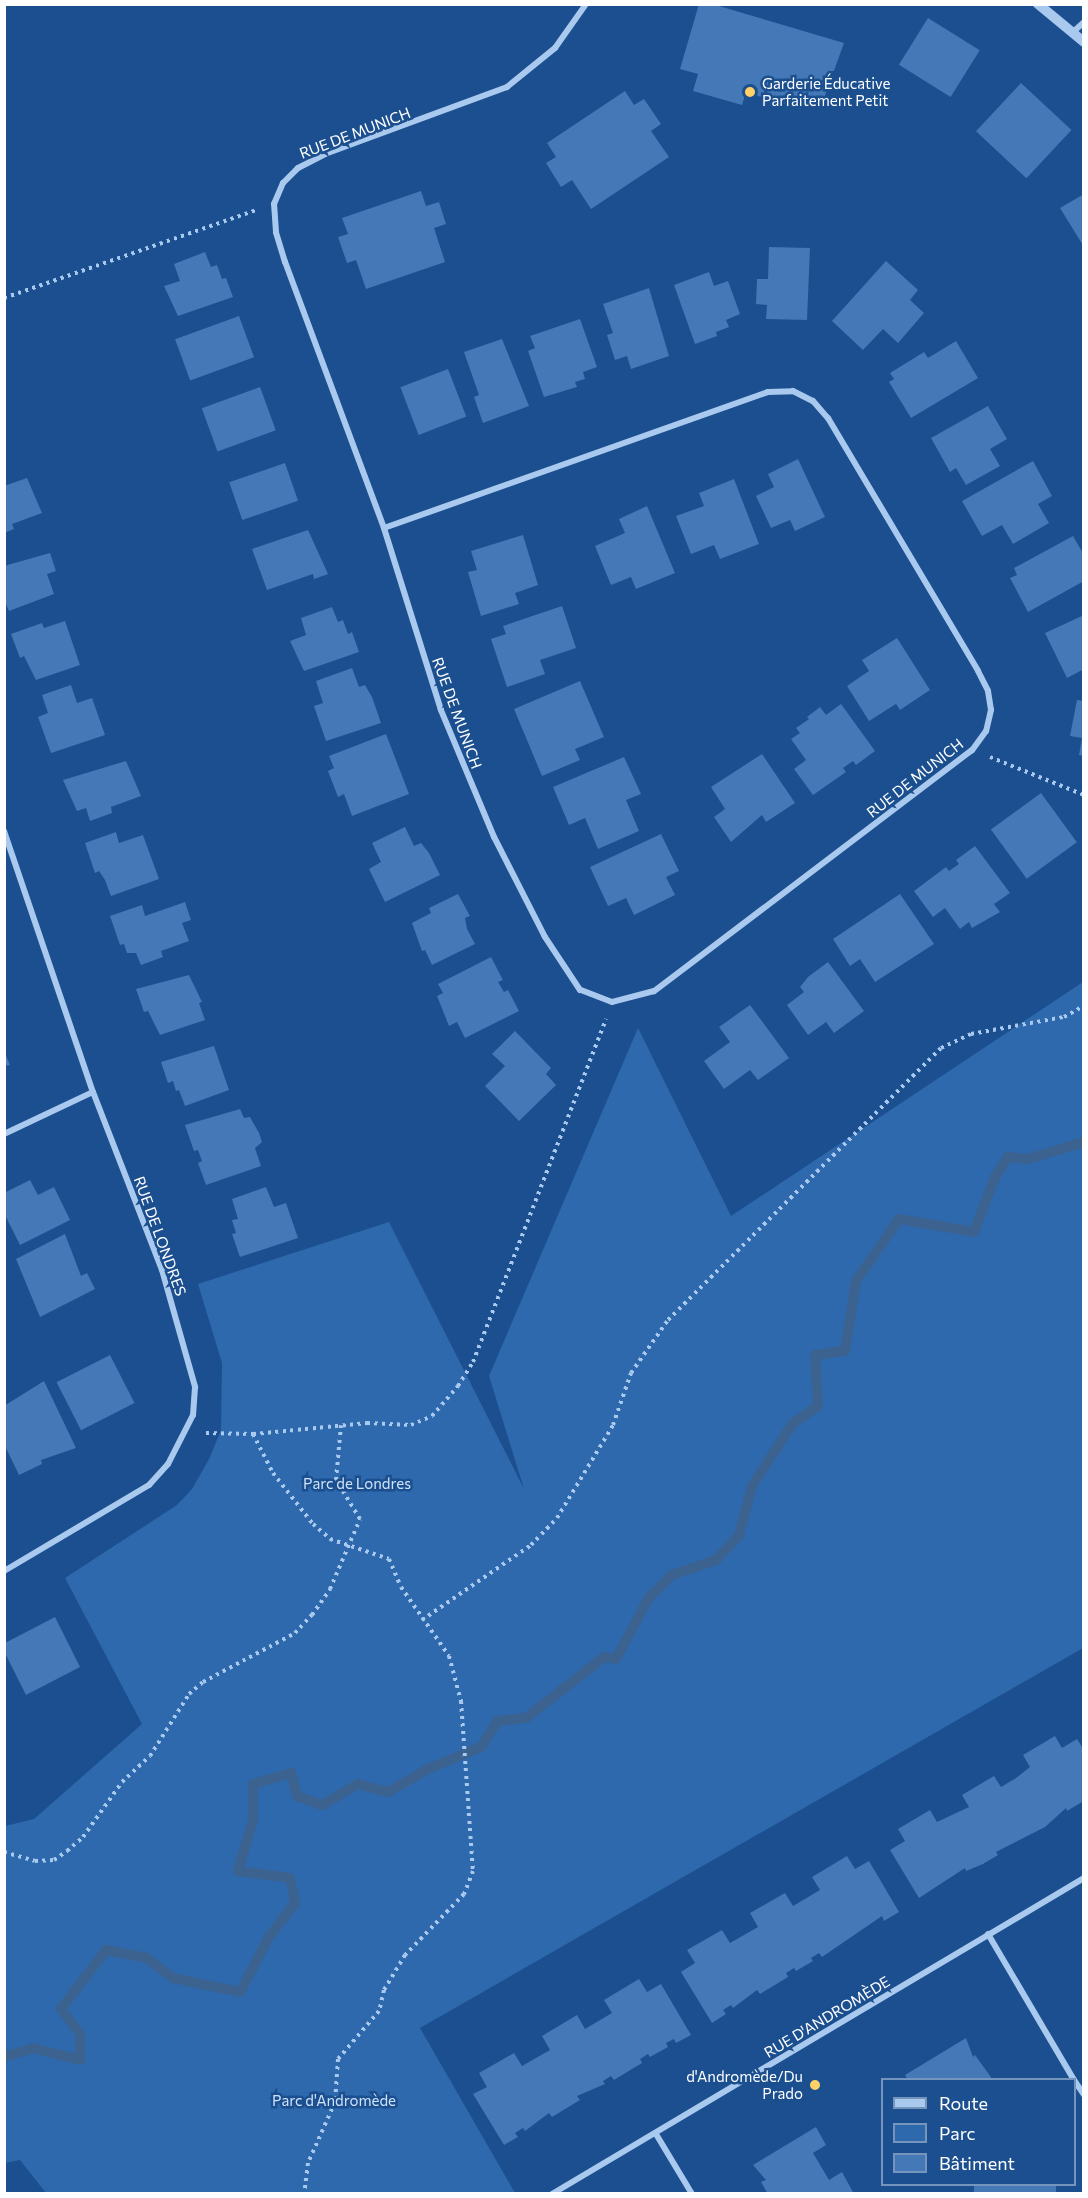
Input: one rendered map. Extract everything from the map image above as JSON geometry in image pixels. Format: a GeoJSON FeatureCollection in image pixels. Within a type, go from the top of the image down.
{"type":"FeatureCollection","features":[{"type":"Feature","properties":{"kind":"street","name":"RUE DE MUNICH"},"geometry":{"type":"LineString","coordinates":[[384,528],[768,392],[793,391],[813,401],[828,418],[988,691],[991,710],[986,731],[972,750],[654,991],[612,1002],[580,990],[565,970],[494,837],[441,710],[384,528],[285,262],[276,232],[274,204],[283,183],[298,168],[325,154],[507,87],[555,48],[586,4]]}},
{"type":"Feature","properties":{"kind":"street"},"geometry":{"type":"LineString","coordinates":[[1038,4],[1083,42]]}},
{"type":"Feature","properties":{"kind":"street"},"geometry":{"type":"LineString","coordinates":[[1073,32],[1083,22]]}},
{"type":"Feature","properties":{"kind":"street","name":"RUE DE LONDRES"},"geometry":{"type":"LineString","coordinates":[[4,831],[93,1092],[162,1270],[195,1386],[194,1405],[184,1432],[168,1464],[149,1485],[4,1571]]}},
{"type":"Feature","properties":{"kind":"street"},"geometry":{"type":"LineString","coordinates":[[4,1134],[93,1092]]}},
{"type":"Feature","properties":{"kind":"street","name":"RUE D'ANDROMÈDE"},"geometry":{"type":"LineString","coordinates":[[552,2193],[656,2134],[1083,1878]]}},
{"type":"Feature","properties":{"kind":"street"},"geometry":{"type":"LineString","coordinates":[[988,1934],[1073,2078]]}},
{"type":"Feature","properties":{"kind":"street"},"geometry":{"type":"LineString","coordinates":[[656,2134],[692,2193]]}},
{"type":"Feature","properties":{"kind":"path"},"geometry":{"type":"LineString","coordinates":[[4,298],[274,204]]}},
{"type":"Feature","properties":{"kind":"path"},"geometry":{"type":"LineString","coordinates":[[972,750],[1083,795]]}},
{"type":"Feature","properties":{"kind":"path"},"geometry":{"type":"LineString","coordinates":[[184,1432],[253,1434],[341,1425],[411,1425],[432,1416],[458,1386],[473,1362],[612,1002]]}},
{"type":"Feature","properties":{"kind":"path"},"geometry":{"type":"LineString","coordinates":[[422,1620],[531,1545],[557,1518],[613,1425],[631,1373],[668,1320],[941,1047],[971,1034],[1064,1017],[1083,1006]]}},
{"type":"Feature","properties":{"kind":"path"},"geometry":{"type":"LineString","coordinates":[[4,1852],[35,1861],[54,1860],[83,1837],[122,1782],[150,1756],[189,1694],[203,1682],[295,1633],[306,1621],[330,1589],[360,1519],[336,1480],[341,1425]]}},
{"type":"Feature","properties":{"kind":"path"},"geometry":{"type":"LineString","coordinates":[[253,1434],[273,1473],[313,1524],[330,1539],[389,1559],[422,1620],[449,1656],[461,1701],[472,1871],[464,1894],[405,1955],[384,1990],[379,2011],[338,2059],[335,2102],[308,2163],[304,2193]]}},
{"type":"Feature","properties":{"kind":"green space"},"geometry":{"type":"Polygon","coordinates":[[[1083,982],[1083,1648],[420,2028],[515,2193],[46,2193],[20,2160],[5,2163],[5,1826],[34,1819],[142,1724],[65,1578],[177,1505],[192,1489],[209,1459],[221,1430],[222,1363],[198,1284],[389,1222],[524,1489],[489,1376],[638,1028],[731,1216],[1083,982]]]}},
{"type":"Feature","properties":{"kind":"building"},"geometry":{"type":"Polygon","coordinates":[[[699,4],[712,4],[844,43],[821,107],[802,102],[800,109],[746,92],[742,105],[693,91],[698,74],[680,69],[699,4]]]}},
{"type":"Feature","properties":{"kind":"building"},"geometry":{"type":"Polygon","coordinates":[[[928,18],[980,50],[951,97],[899,65],[928,18]]]}},
{"type":"Feature","properties":{"kind":"building"},"geometry":{"type":"Polygon","coordinates":[[[1021,83],[1071,130],[1026,178],[976,131],[1021,83]]]}},
{"type":"Feature","properties":{"kind":"building"},"geometry":{"type":"Polygon","coordinates":[[[625,91],[634,105],[644,99],[661,124],[651,131],[669,157],[591,209],[572,180],[561,187],[546,163],[556,157],[547,143],[625,91]]]}},
{"type":"Feature","properties":{"kind":"building"},"geometry":{"type":"Polygon","coordinates":[[[421,191],[426,206],[439,202],[446,224],[434,228],[445,262],[366,289],[356,260],[347,263],[338,237],[348,234],[342,218],[421,191]]]}},
{"type":"Feature","properties":{"kind":"building"},"geometry":{"type":"Polygon","coordinates":[[[1084,194],[1084,247],[1060,208],[1084,194]]]}},
{"type":"Feature","properties":{"kind":"building"},"geometry":{"type":"Polygon","coordinates":[[[769,247],[810,248],[807,320],[766,319],[767,305],[756,304],[757,279],[768,279],[769,247]]]}},
{"type":"Feature","properties":{"kind":"building"},"geometry":{"type":"Polygon","coordinates":[[[205,252],[211,267],[217,265],[222,279],[226,278],[233,297],[178,316],[164,286],[180,281],[174,264],[205,252]]]}},
{"type":"Feature","properties":{"kind":"building"},"geometry":{"type":"Polygon","coordinates":[[[886,261],[918,290],[910,300],[924,313],[898,343],[883,329],[863,350],[832,321],[886,261]]]}},
{"type":"Feature","properties":{"kind":"building"},"geometry":{"type":"Polygon","coordinates":[[[709,272],[714,286],[728,281],[740,314],[726,320],[729,327],[716,332],[717,336],[695,344],[674,285],[709,272]]]}},
{"type":"Feature","properties":{"kind":"building"},"geometry":{"type":"Polygon","coordinates":[[[649,288],[669,356],[631,369],[627,356],[615,360],[607,335],[613,333],[603,304],[649,288]]]}},
{"type":"Feature","properties":{"kind":"building"},"geometry":{"type":"Polygon","coordinates":[[[239,316],[254,357],[190,381],[175,339],[239,316]]]}},
{"type":"Feature","properties":{"kind":"building"},"geometry":{"type":"Polygon","coordinates":[[[580,319],[597,367],[583,372],[585,379],[575,382],[577,387],[544,397],[528,351],[535,348],[530,336],[580,319]]]}},
{"type":"Feature","properties":{"kind":"building"},"geometry":{"type":"Polygon","coordinates":[[[502,339],[529,406],[483,423],[474,397],[479,395],[464,352],[502,339]]]}},
{"type":"Feature","properties":{"kind":"building"},"geometry":{"type":"Polygon","coordinates":[[[956,341],[978,378],[911,418],[889,382],[894,379],[890,373],[924,352],[928,358],[956,341]]]}},
{"type":"Feature","properties":{"kind":"building"},"geometry":{"type":"Polygon","coordinates":[[[448,369],[466,417],[419,435],[400,387],[448,369]]]}},
{"type":"Feature","properties":{"kind":"building"},"geometry":{"type":"Polygon","coordinates":[[[260,387],[276,430],[217,451],[202,408],[260,387]]]}},
{"type":"Feature","properties":{"kind":"building"},"geometry":{"type":"Polygon","coordinates":[[[988,406],[1007,439],[990,449],[1000,466],[966,485],[956,468],[950,472],[931,438],[988,406]]]}},
{"type":"Feature","properties":{"kind":"building"},"geometry":{"type":"Polygon","coordinates":[[[798,459],[825,517],[795,531],[790,520],[771,528],[756,496],[774,487],[768,474],[798,459]]]}},
{"type":"Feature","properties":{"kind":"building"},"geometry":{"type":"Polygon","coordinates":[[[1033,461],[1052,496],[1038,504],[1049,523],[1013,544],[1002,525],[982,536],[962,501],[1033,461]]]}},
{"type":"Feature","properties":{"kind":"building"},"geometry":{"type":"Polygon","coordinates":[[[285,463],[298,501],[242,520],[229,482],[285,463]]]}},
{"type":"Feature","properties":{"kind":"building"},"geometry":{"type":"Polygon","coordinates":[[[27,478],[42,513],[12,524],[14,529],[4,533],[4,486],[27,478]]]}},
{"type":"Feature","properties":{"kind":"building"},"geometry":{"type":"Polygon","coordinates":[[[734,479],[759,544],[720,559],[714,545],[691,554],[676,516],[704,506],[699,493],[734,479]]]}},
{"type":"Feature","properties":{"kind":"building"},"geometry":{"type":"Polygon","coordinates":[[[647,506],[675,573],[636,589],[631,577],[611,585],[595,546],[625,533],[619,519],[647,506]]]}},
{"type":"Feature","properties":{"kind":"building"},"geometry":{"type":"Polygon","coordinates":[[[308,530],[328,574],[314,579],[313,574],[267,590],[252,549],[308,530]]]}},
{"type":"Feature","properties":{"kind":"building"},"geometry":{"type":"Polygon","coordinates":[[[523,535],[538,585],[515,593],[519,604],[481,616],[468,572],[477,570],[471,551],[523,535]]]}},
{"type":"Feature","properties":{"kind":"building"},"geometry":{"type":"Polygon","coordinates":[[[1073,536],[1084,555],[1084,581],[1028,612],[1010,578],[1017,575],[1014,568],[1073,536]]]}},
{"type":"Feature","properties":{"kind":"building"},"geometry":{"type":"Polygon","coordinates":[[[50,553],[56,571],[47,574],[54,594],[9,611],[4,600],[4,566],[50,553]]]}},
{"type":"Feature","properties":{"kind":"building"},"geometry":{"type":"Polygon","coordinates":[[[562,606],[576,648],[540,660],[545,674],[507,687],[491,639],[506,634],[503,626],[562,606]]]}},
{"type":"Feature","properties":{"kind":"building"},"geometry":{"type":"Polygon","coordinates":[[[332,607],[338,622],[343,620],[348,634],[352,632],[359,652],[304,671],[290,641],[306,635],[301,618],[332,607]]]}},
{"type":"Feature","properties":{"kind":"building"},"geometry":{"type":"Polygon","coordinates":[[[1084,615],[1084,669],[1067,678],[1045,633],[1084,615]]]}},
{"type":"Feature","properties":{"kind":"building"},"geometry":{"type":"Polygon","coordinates":[[[65,621],[80,665],[36,680],[24,656],[20,658],[11,634],[42,623],[44,628],[65,621]]]}},
{"type":"Feature","properties":{"kind":"building"},"geometry":{"type":"Polygon","coordinates":[[[897,638],[930,690],[900,710],[896,704],[869,721],[847,686],[869,671],[862,660],[897,638]]]}},
{"type":"Feature","properties":{"kind":"building"},"geometry":{"type":"Polygon","coordinates":[[[352,668],[359,687],[365,685],[372,697],[381,723],[326,741],[314,706],[323,703],[316,681],[352,668]]]}},
{"type":"Feature","properties":{"kind":"building"},"geometry":{"type":"Polygon","coordinates":[[[580,681],[604,737],[575,749],[580,760],[542,776],[514,709],[580,681]]]}},
{"type":"Feature","properties":{"kind":"building"},"geometry":{"type":"Polygon","coordinates":[[[71,685],[77,703],[92,698],[105,735],[51,753],[38,717],[48,713],[42,695],[71,685]]]}},
{"type":"Feature","properties":{"kind":"building"},"geometry":{"type":"Polygon","coordinates":[[[1077,700],[1084,701],[1084,756],[1079,755],[1082,738],[1070,736],[1077,700]]]}},
{"type":"Feature","properties":{"kind":"building"},"geometry":{"type":"Polygon","coordinates":[[[841,704],[875,751],[856,765],[853,761],[843,768],[846,772],[813,795],[794,769],[806,760],[791,739],[800,733],[796,728],[820,707],[826,715],[841,704]]]}},
{"type":"Feature","properties":{"kind":"building"},"geometry":{"type":"Polygon","coordinates":[[[386,734],[409,794],[352,816],[344,794],[338,797],[328,771],[334,768],[329,756],[386,734]]]}},
{"type":"Feature","properties":{"kind":"building"},"geometry":{"type":"Polygon","coordinates":[[[762,754],[795,803],[766,822],[762,815],[731,842],[714,817],[725,809],[711,787],[762,754]]]}},
{"type":"Feature","properties":{"kind":"building"},"geometry":{"type":"Polygon","coordinates":[[[624,757],[641,794],[626,800],[639,831],[598,849],[585,818],[569,825],[553,787],[624,757]]]}},
{"type":"Feature","properties":{"kind":"building"},"geometry":{"type":"Polygon","coordinates":[[[126,761],[141,796],[111,807],[112,813],[90,821],[86,808],[77,811],[63,780],[126,761]]]}},
{"type":"Feature","properties":{"kind":"building"},"geometry":{"type":"Polygon","coordinates":[[[1041,793],[1077,842],[1027,879],[991,829],[1041,793]]]}},
{"type":"Feature","properties":{"kind":"building"},"geometry":{"type":"Polygon","coordinates":[[[405,827],[414,846],[421,843],[429,853],[440,875],[385,902],[369,869],[381,862],[372,843],[405,827]]]}},
{"type":"Feature","properties":{"kind":"building"},"geometry":{"type":"Polygon","coordinates":[[[116,832],[119,843],[143,835],[159,879],[111,896],[99,871],[95,873],[85,843],[116,832]]]}},
{"type":"Feature","properties":{"kind":"building"},"geometry":{"type":"Polygon","coordinates":[[[661,834],[679,871],[666,877],[675,895],[634,915],[626,898],[608,906],[590,867],[661,834]]]}},
{"type":"Feature","properties":{"kind":"building"},"geometry":{"type":"Polygon","coordinates":[[[975,846],[1010,893],[994,904],[1000,912],[972,928],[969,922],[960,929],[945,908],[933,917],[914,891],[946,867],[949,871],[959,864],[956,860],[975,846]]]}},
{"type":"Feature","properties":{"kind":"building"},"geometry":{"type":"Polygon","coordinates":[[[458,894],[470,916],[465,918],[467,929],[475,944],[432,965],[425,950],[422,951],[412,923],[431,913],[429,908],[458,894]]]}},
{"type":"Feature","properties":{"kind":"building"},"geometry":{"type":"Polygon","coordinates":[[[900,894],[934,944],[875,982],[860,959],[850,966],[833,939],[900,894]]]}},
{"type":"Feature","properties":{"kind":"building"},"geometry":{"type":"Polygon","coordinates":[[[185,902],[191,920],[182,923],[189,941],[161,951],[163,957],[141,965],[136,953],[127,953],[124,944],[120,945],[110,916],[142,905],[145,916],[185,902]]]}},
{"type":"Feature","properties":{"kind":"building"},"geometry":{"type":"Polygon","coordinates":[[[491,957],[503,980],[498,982],[504,992],[508,990],[519,1011],[465,1038],[457,1022],[449,1026],[437,996],[443,993],[438,984],[491,957]]]}},
{"type":"Feature","properties":{"kind":"building"},"geometry":{"type":"Polygon","coordinates":[[[828,962],[864,1011],[834,1033],[826,1022],[808,1035],[787,1005],[804,992],[800,987],[808,977],[828,962]]]}},
{"type":"Feature","properties":{"kind":"building"},"geometry":{"type":"Polygon","coordinates":[[[189,975],[202,1002],[199,1003],[205,1020],[160,1035],[148,1011],[144,1012],[136,989],[189,975]]]}},
{"type":"Feature","properties":{"kind":"building"},"geometry":{"type":"Polygon","coordinates":[[[750,1005],[789,1058],[758,1080],[750,1070],[724,1089],[704,1061],[730,1042],[719,1027],[750,1005]]]}},
{"type":"Feature","properties":{"kind":"building"},"geometry":{"type":"Polygon","coordinates":[[[515,1031],[551,1068],[546,1074],[556,1085],[519,1121],[485,1086],[505,1066],[492,1054],[515,1031]]]}},
{"type":"Feature","properties":{"kind":"building"},"geometry":{"type":"Polygon","coordinates":[[[214,1046],[229,1090],[185,1106],[173,1081],[168,1083],[161,1062],[214,1046]]]}},
{"type":"Feature","properties":{"kind":"building"},"geometry":{"type":"Polygon","coordinates":[[[4,1051],[10,1065],[4,1066],[4,1051]]]}},
{"type":"Feature","properties":{"kind":"building"},"geometry":{"type":"Polygon","coordinates":[[[240,1109],[244,1118],[250,1117],[259,1133],[262,1142],[255,1148],[261,1166],[206,1185],[198,1163],[202,1161],[198,1150],[194,1151],[185,1125],[240,1109]]]}},
{"type":"Feature","properties":{"kind":"building"},"geometry":{"type":"Polygon","coordinates":[[[30,1180],[38,1195],[54,1187],[70,1220],[20,1245],[4,1213],[4,1193],[30,1180]]]}},
{"type":"Feature","properties":{"kind":"building"},"geometry":{"type":"Polygon","coordinates":[[[266,1187],[274,1207],[286,1203],[298,1238],[240,1257],[232,1234],[236,1233],[232,1220],[238,1219],[232,1199],[266,1187]]]}},
{"type":"Feature","properties":{"kind":"building"},"geometry":{"type":"Polygon","coordinates":[[[65,1234],[81,1276],[87,1273],[95,1289],[40,1317],[16,1259],[65,1234]]]}},
{"type":"Feature","properties":{"kind":"building"},"geometry":{"type":"Polygon","coordinates":[[[110,1355],[135,1403],[81,1430],[57,1382],[110,1355]]]}},
{"type":"Feature","properties":{"kind":"building"},"geometry":{"type":"Polygon","coordinates":[[[44,1381],[76,1448],[41,1460],[42,1464],[19,1475],[4,1444],[4,1406],[44,1381]]]}},
{"type":"Feature","properties":{"kind":"building"},"geometry":{"type":"Polygon","coordinates":[[[55,1617],[80,1667],[26,1695],[5,1653],[5,1643],[55,1617]]]}},
{"type":"Feature","properties":{"kind":"building"},"geometry":{"type":"Polygon","coordinates":[[[1055,1736],[1062,1748],[1077,1739],[1084,1750],[1082,1802],[1067,1811],[1066,1808],[1045,1827],[996,1852],[998,1855],[983,1864],[966,1871],[965,1868],[919,1898],[890,1850],[905,1841],[898,1829],[930,1810],[937,1822],[969,1807],[962,1795],[994,1776],[1001,1787],[1016,1778],[1030,1767],[1023,1755],[1055,1736]]]}},
{"type":"Feature","properties":{"kind":"building"},"geometry":{"type":"Polygon","coordinates":[[[847,1856],[855,1869],[869,1861],[899,1912],[884,1921],[882,1916],[822,1957],[819,1953],[811,1958],[813,1961],[796,1971],[794,1968],[786,1973],[788,1977],[760,1994],[757,1990],[733,2008],[731,2005],[723,2010],[726,2014],[712,2023],[681,1972],[695,1963],[687,1950],[722,1930],[730,1943],[758,1927],[750,1913],[785,1893],[793,1906],[820,1890],[812,1877],[847,1856]]]}},
{"type":"Feature","properties":{"kind":"building"},"geometry":{"type":"Polygon","coordinates":[[[639,1979],[647,1992],[661,1984],[691,2035],[676,2043],[674,2039],[666,2043],[668,2047],[650,2057],[648,2054],[640,2059],[642,2063],[614,2080],[611,2076],[603,2081],[605,2084],[577,2096],[580,2100],[552,2117],[549,2113],[525,2131],[523,2128],[515,2133],[518,2137],[504,2145],[473,2094],[487,2087],[479,2073],[514,2053],[522,2066],[550,2050],[542,2036],[577,2015],[585,2029],[612,2013],[604,2000],[639,1979]]]}},
{"type":"Feature","properties":{"kind":"building"},"geometry":{"type":"Polygon","coordinates":[[[966,2038],[973,2057],[975,2055],[992,2078],[907,2078],[905,2075],[966,2038]]]}},
{"type":"Feature","properties":{"kind":"building"},"geometry":{"type":"Polygon","coordinates":[[[816,2127],[826,2145],[813,2153],[829,2180],[842,2172],[854,2194],[768,2194],[761,2182],[766,2180],[753,2165],[816,2127]]]}},
{"type":"Feature","properties":{"kind":"building"},"geometry":{"type":"Polygon","coordinates":[[[974,2186],[1056,2186],[1056,2194],[974,2194],[974,2186]]]}},
{"type":"Feature","properties":{"kind":"waterway"},"geometry":{"type":"LineString","coordinates":[[4,2057],[33,2048],[80,2060],[80,2034],[61,2009],[106,1950],[147,1958],[173,1978],[240,1992],[269,1937],[295,1903],[290,1878],[238,1871],[253,1820],[253,1784],[291,1773],[297,1796],[322,1805],[358,1784],[388,1792],[428,1769],[481,1747],[497,1721],[526,1718],[604,1657],[616,1659],[648,1599],[672,1575],[716,1560],[739,1535],[752,1486],[793,1423],[818,1406],[815,1355],[845,1351],[856,1281],[899,1219],[974,1232],[995,1177],[1008,1157],[1028,1159],[1084,1142]]}},
{"type":"Feature","properties":{"kind":"place","name":"Garderie Éducative Parfaitement Petit"},"geometry":{"type":"Point","coordinates":[750,92]}},
{"type":"Feature","properties":{"kind":"place","name":"d'Andromède/Du Prado"},"geometry":{"type":"Point","coordinates":[815,2085]}},
{"type":"Feature","properties":{"kind":"park label","name":"Parc de Londres"},"geometry":{"type":"Point","coordinates":[357,1484]}},
{"type":"Feature","properties":{"kind":"park label","name":"Parc d'Andromède"},"geometry":{"type":"Point","coordinates":[334,2101]}}]}
